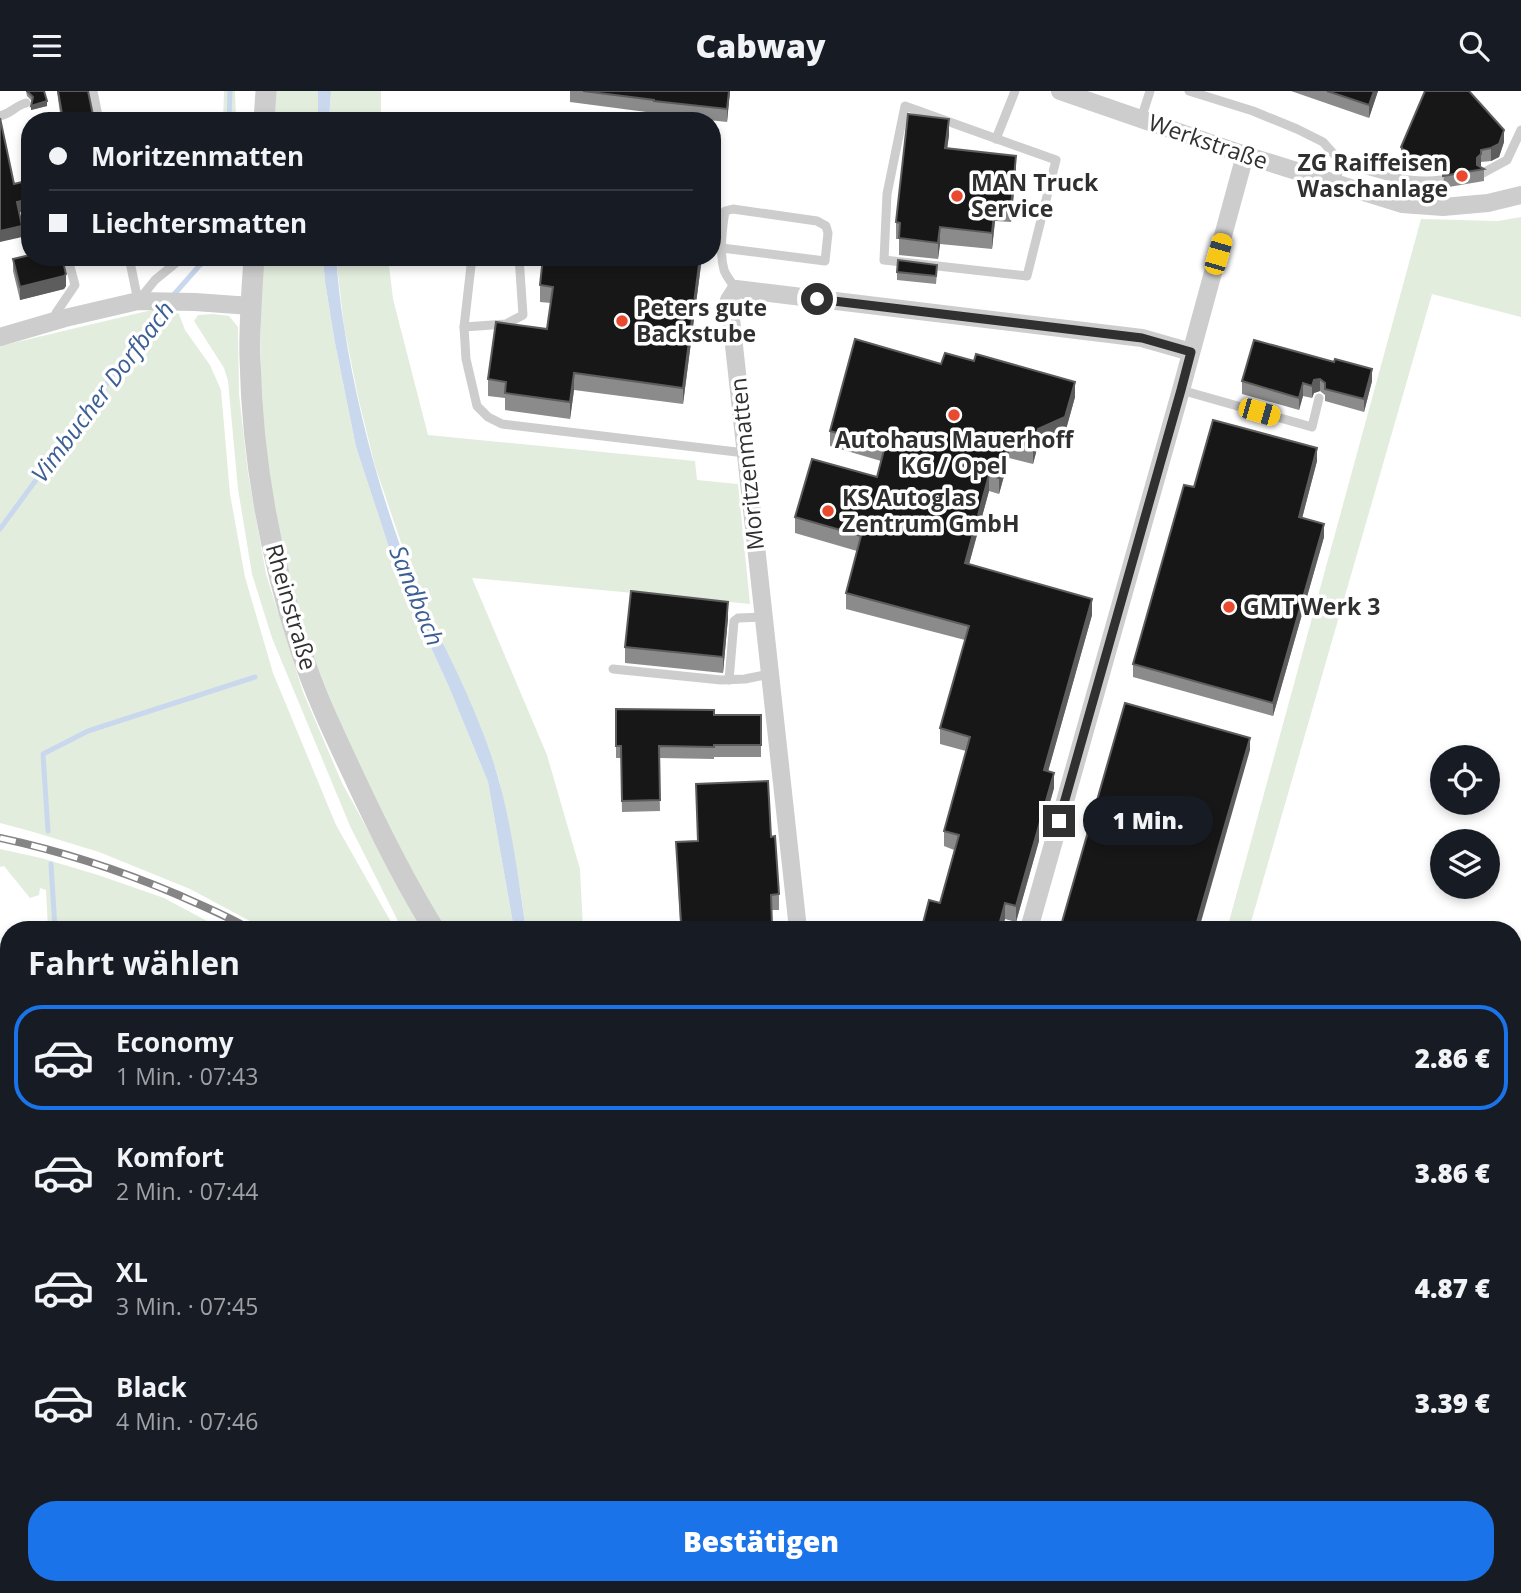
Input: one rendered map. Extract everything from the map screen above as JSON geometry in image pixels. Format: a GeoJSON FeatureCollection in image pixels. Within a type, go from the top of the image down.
{"type":"FeatureCollection","features":[{"type":"Feature","properties":{"kind":"street"},"geometry":{"type":"LineString","coordinates":[[265,112],[266,91]]}},
{"type":"Feature","properties":{"kind":"street","name":"Werkstraße"},"geometry":{"type":"LineString","coordinates":[[1059,91],[1245,155],[1402,204],[1443,207],[1488,203],[1521,195]]}},
{"type":"Feature","properties":{"kind":"street"},"geometry":{"type":"LineString","coordinates":[[1031,921],[1245,155]]}},
{"type":"Feature","properties":{"kind":"street","name":"Rheinstraße"},"geometry":{"type":"LineString","coordinates":[[253,266],[250,358],[257,459],[269,536],[298,638],[327,720],[373,818],[430,921]]}},
{"type":"Feature","properties":{"kind":"street"},"geometry":{"type":"LineString","coordinates":[[736,289],[1142,338],[1191,352]]}},
{"type":"Feature","properties":{"kind":"street","name":"Moritzenmatten"},"geometry":{"type":"LineString","coordinates":[[736,289],[729,300],[797,921]]}},
{"type":"Feature","properties":{"kind":"street"},"geometry":{"type":"LineString","coordinates":[[0,337],[138,301],[251,306]]}},
{"type":"Feature","properties":{"kind":"lane"},"geometry":{"type":"LineString","coordinates":[[93,91],[97,112]]}},
{"type":"Feature","properties":{"kind":"lane"},"geometry":{"type":"LineString","coordinates":[[996,139],[1015,91]]}},
{"type":"Feature","properties":{"kind":"lane"},"geometry":{"type":"LineString","coordinates":[[1141,120],[1150,91]]}},
{"type":"Feature","properties":{"kind":"lane"},"geometry":{"type":"LineString","coordinates":[[1189,91],[1253,111],[1297,129],[1322,142],[1341,162],[1376,173],[1427,182],[1441,180]]}},
{"type":"Feature","properties":{"kind":"lane"},"geometry":{"type":"LineString","coordinates":[[0,116],[10,114],[18,105],[26,103]]}},
{"type":"Feature","properties":{"kind":"lane"},"geometry":{"type":"LineString","coordinates":[[905,106],[996,139],[1056,160],[1027,276],[884,260],[887,194],[905,106]]}},
{"type":"Feature","properties":{"kind":"lane"},"geometry":{"type":"LineString","coordinates":[[1483,173],[1507,160],[1521,130]]}},
{"type":"Feature","properties":{"kind":"lane"},"geometry":{"type":"LineString","coordinates":[[1335,184],[1341,162]]}},
{"type":"Feature","properties":{"kind":"lane"},"geometry":{"type":"LineString","coordinates":[[722,248],[825,261],[828,233],[826,226],[817,221],[733,209],[725,211],[721,237],[724,271],[736,289]]}},
{"type":"Feature","properties":{"kind":"lane"},"geometry":{"type":"LineString","coordinates":[[58,320],[56,313],[75,285],[70,266]]}},
{"type":"Feature","properties":{"kind":"lane"},"geometry":{"type":"LineString","coordinates":[[131,266],[138,301]]}},
{"type":"Feature","properties":{"kind":"lane"},"geometry":{"type":"LineString","coordinates":[[138,301],[155,280],[172,266]]}},
{"type":"Feature","properties":{"kind":"lane"},"geometry":{"type":"LineString","coordinates":[[471,266],[464,327],[466,359],[477,406],[488,417],[502,424],[745,453]]}},
{"type":"Feature","properties":{"kind":"lane"},"geometry":{"type":"LineString","coordinates":[[464,327],[506,324],[523,315],[520,266]]}},
{"type":"Feature","properties":{"kind":"lane"},"geometry":{"type":"LineString","coordinates":[[1181,390],[1312,427],[1319,398]]}},
{"type":"Feature","properties":{"kind":"lane"},"geometry":{"type":"LineString","coordinates":[[729,680],[734,621],[738,618],[764,617]]}},
{"type":"Feature","properties":{"kind":"lane"},"geometry":{"type":"LineString","coordinates":[[612,669],[729,680],[770,674]]}},
{"type":"Feature","properties":{"kind":"green space"},"geometry":{"type":"Polygon","coordinates":[[[224,91],[235,91],[236,112],[223,112],[224,91]]]}},
{"type":"Feature","properties":{"kind":"green space"},"geometry":{"type":"Polygon","coordinates":[[[276,91],[318,91],[318,112],[275,112],[276,91]]]}},
{"type":"Feature","properties":{"kind":"green space"},"geometry":{"type":"Polygon","coordinates":[[[331,91],[381,91],[381,112],[330,112],[331,91]]]}},
{"type":"Feature","properties":{"kind":"green space"},"geometry":{"type":"Polygon","coordinates":[[[1521,217],[1521,317],[1432,294],[1251,921],[1229,921],[1421,219],[1498,221],[1521,217]]]}},
{"type":"Feature","properties":{"kind":"green space"},"geometry":{"type":"Polygon","coordinates":[[[263,266],[324,266],[335,343],[356,447],[398,575],[449,687],[488,782],[513,921],[440,921],[410,870],[354,758],[306,638],[288,582],[269,483],[261,419],[263,266]]]}},
{"type":"Feature","properties":{"kind":"green space"},"geometry":{"type":"Polygon","coordinates":[[[337,266],[389,266],[393,299],[428,435],[695,461],[697,480],[738,484],[750,604],[472,578],[547,755],[580,869],[583,921],[525,921],[499,779],[453,664],[413,578],[375,466],[344,326],[337,266]]]}},
{"type":"Feature","properties":{"kind":"green space"},"geometry":{"type":"Polygon","coordinates":[[[168,308],[179,314],[185,330],[210,365],[221,390],[230,494],[245,577],[273,673],[336,825],[390,921],[250,921],[190,889],[99,852],[0,823],[0,346],[168,308]]]}},
{"type":"Feature","properties":{"kind":"green space"},"geometry":{"type":"Polygon","coordinates":[[[198,315],[229,316],[238,327],[239,394],[248,473],[266,574],[303,692],[342,783],[418,921],[398,921],[350,826],[272,638],[252,574],[238,489],[228,381],[224,368],[194,321],[198,315]]]}},
{"type":"Feature","properties":{"kind":"green space"},"geometry":{"type":"Polygon","coordinates":[[[0,849],[41,858],[164,898],[207,921],[48,921],[46,890],[40,888],[39,895],[30,898],[4,866],[0,867],[0,849]]]}},
{"type":"Feature","properties":{"kind":"water"},"geometry":{"type":"Polygon","coordinates":[[[318,91],[331,91],[330,112],[318,112],[318,91]]]}},
{"type":"Feature","properties":{"kind":"water","name":"Sandbach"},"geometry":{"type":"Polygon","coordinates":[[[324,266],[337,266],[349,358],[371,453],[415,584],[466,693],[497,773],[512,840],[525,921],[513,921],[488,782],[449,687],[398,575],[356,447],[324,266]]]}},
{"type":"Feature","properties":{"kind":"building"},"geometry":{"type":"Polygon","coordinates":[[[27,91],[44,91],[47,101],[31,106],[33,97],[27,91]]]}},
{"type":"Feature","properties":{"kind":"building"},"geometry":{"type":"Polygon","coordinates":[[[58,91],[88,91],[92,112],[62,112],[58,91]]]}},
{"type":"Feature","properties":{"kind":"building"},"geometry":{"type":"Polygon","coordinates":[[[583,91],[729,91],[727,109],[583,91]]]}},
{"type":"Feature","properties":{"kind":"building"},"geometry":{"type":"Polygon","coordinates":[[[1327,91],[1374,91],[1369,105],[1327,91]]]}},
{"type":"Feature","properties":{"kind":"building"},"geometry":{"type":"Polygon","coordinates":[[[1425,91],[1469,91],[1504,130],[1499,144],[1481,150],[1477,165],[1484,169],[1443,176],[1448,166],[1440,161],[1439,156],[1412,160],[1401,147],[1425,91]]]}},
{"type":"Feature","properties":{"kind":"building","name":"MAN Truck Service"},"geometry":{"type":"Polygon","coordinates":[[[908,114],[949,119],[945,148],[1016,156],[1011,206],[995,204],[992,233],[940,227],[938,243],[899,238],[900,223],[896,222],[908,114]]]}},
{"type":"Feature","properties":{"kind":"building"},"geometry":{"type":"Polygon","coordinates":[[[0,118],[14,184],[21,182],[21,201],[17,202],[21,226],[0,231],[0,118]]]}},
{"type":"Feature","properties":{"kind":"building"},"geometry":{"type":"Polygon","coordinates":[[[21,257],[21,266],[64,266],[66,274],[20,287],[13,259],[21,257]]]}},
{"type":"Feature","properties":{"kind":"building"},"geometry":{"type":"Polygon","coordinates":[[[898,260],[937,265],[936,276],[897,272],[898,260]]]}},
{"type":"Feature","properties":{"kind":"building","name":"Peters gute Backstube"},"geometry":{"type":"Polygon","coordinates":[[[542,266],[699,266],[683,388],[574,373],[570,402],[505,393],[506,382],[488,379],[496,322],[547,329],[553,287],[540,285],[542,266]]]}},
{"type":"Feature","properties":{"kind":"building"},"geometry":{"type":"Polygon","coordinates":[[[855,339],[941,364],[945,353],[974,361],[976,354],[1075,382],[1065,417],[1038,429],[1033,449],[1009,442],[999,478],[989,475],[965,563],[1092,599],[1044,770],[1054,773],[1016,906],[1005,903],[1000,921],[924,921],[929,900],[940,903],[959,835],[944,831],[970,737],[940,728],[969,626],[846,593],[861,536],[795,517],[812,459],[877,477],[885,446],[830,431],[855,339]]]}},
{"type":"Feature","properties":{"kind":"building"},"geometry":{"type":"Polygon","coordinates":[[[1254,340],[1334,362],[1335,359],[1372,369],[1364,399],[1325,389],[1325,383],[1320,379],[1314,380],[1312,386],[1303,383],[1299,398],[1242,381],[1254,340]]]}},
{"type":"Feature","properties":{"kind":"building","name":"GMT Werk 3"},"geometry":{"type":"Polygon","coordinates":[[[1213,420],[1317,448],[1299,517],[1324,524],[1273,703],[1133,664],[1184,485],[1194,487],[1213,420]]]}},
{"type":"Feature","properties":{"kind":"building"},"geometry":{"type":"Polygon","coordinates":[[[631,591],[728,602],[723,657],[625,647],[631,591]]]}},
{"type":"Feature","properties":{"kind":"building"},"geometry":{"type":"Polygon","coordinates":[[[1125,703],[1250,738],[1197,921],[1062,921],[1125,703]]]}},
{"type":"Feature","properties":{"kind":"building"},"geometry":{"type":"Polygon","coordinates":[[[616,709],[714,710],[714,715],[761,715],[761,745],[659,746],[660,800],[622,801],[621,746],[616,746],[616,709]]]}},
{"type":"Feature","properties":{"kind":"building"},"geometry":{"type":"Polygon","coordinates":[[[768,781],[771,837],[775,836],[779,894],[771,895],[772,921],[681,921],[676,842],[698,841],[696,784],[768,781]]]}},
{"type":"Feature","properties":{"kind":"waterway","name":"Vimbucher Dorfbach"},"geometry":{"type":"LineString","coordinates":[[229,112],[230,91]]}},
{"type":"Feature","properties":{"kind":"waterway","name":"Vimbucher Dorfbach"},"geometry":{"type":"LineString","coordinates":[[170,299],[199,266]]}},
{"type":"Feature","properties":{"kind":"waterway","name":"Vimbucher Dorfbach"},"geometry":{"type":"LineString","coordinates":[[0,529],[164,306]]}},
{"type":"Feature","properties":{"kind":"waterway"},"geometry":{"type":"LineString","coordinates":[[48,831],[43,754],[88,731],[255,677]]}},
{"type":"Feature","properties":{"kind":"waterway"},"geometry":{"type":"LineString","coordinates":[[51,864],[55,921]]}},
{"type":"Feature","properties":{"kind":"railway"},"geometry":{"type":"LineString","coordinates":[[0,838],[67,855],[133,877],[235,921]]}},
{"type":"Feature","properties":{"kind":"place","name":"ZG Raiffeisen Waschanlage"},"geometry":{"type":"Point","coordinates":[1462,176]}},
{"type":"Feature","properties":{"kind":"place","name":"MAN Truck Service"},"geometry":{"type":"Point","coordinates":[957,196]}},
{"type":"Feature","properties":{"kind":"place","name":"Peters gute Backstube"},"geometry":{"type":"Point","coordinates":[622,321]}},
{"type":"Feature","properties":{"kind":"place","name":"Autohaus Mauerhoff KG / Opel"},"geometry":{"type":"Point","coordinates":[954,415]}},
{"type":"Feature","properties":{"kind":"place","name":"KS Autoglas Zentrum GmbH"},"geometry":{"type":"Point","coordinates":[828,511]}},
{"type":"Feature","properties":{"kind":"place","name":"GMT Werk 3"},"geometry":{"type":"Point","coordinates":[1229,607]}},
{"type":"Feature","properties":{"kind":"route"},"geometry":{"type":"LineString","coordinates":[[817,299],[1142,338],[1191,352],[1059,821]]}}]}
